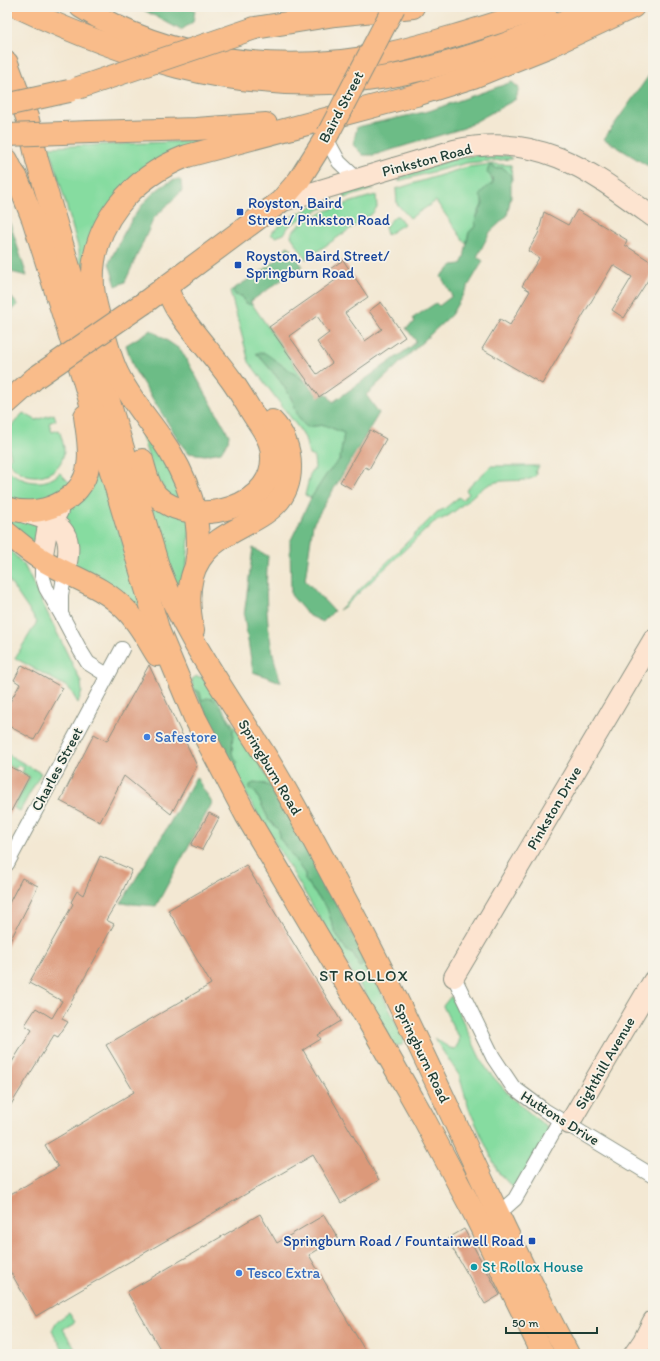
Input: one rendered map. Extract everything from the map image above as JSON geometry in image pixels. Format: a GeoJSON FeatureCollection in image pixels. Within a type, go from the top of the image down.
{"type":"FeatureCollection","features":[{"type":"Feature","properties":{"kind":"main road"},"geometry":{"type":"LineString","coordinates":[[18,7],[56,25],[123,51],[169,66],[226,78],[287,83],[320,83],[350,82],[384,77],[429,67],[526,36],[599,7]]}},
{"type":"Feature","properties":{"kind":"main road"},"geometry":{"type":"LineString","coordinates":[[81,7],[154,42],[179,50],[216,58],[259,62],[343,60],[384,54],[452,37],[546,7]]}},
{"type":"Feature","properties":{"kind":"main road","name":"Baird Street"},"geometry":{"type":"LineString","coordinates":[[9,396],[144,303],[280,202],[299,180],[327,136],[394,7]]}},
{"type":"Feature","properties":{"kind":"main road"},"geometry":{"type":"LineString","coordinates":[[7,104],[42,99],[72,85],[170,47],[255,28],[334,15],[413,7]]}},
{"type":"Feature","properties":{"kind":"main road"},"geometry":{"type":"LineString","coordinates":[[214,676],[203,658],[198,645],[189,605],[190,588],[196,565],[198,547],[199,505],[171,453],[125,388],[112,362],[98,312],[93,284],[95,254],[103,230],[113,212],[125,196],[146,177],[163,166],[210,149],[378,106],[441,88],[499,67],[633,7]]}},
{"type":"Feature","properties":{"kind":"main road"},"geometry":{"type":"LineString","coordinates":[[7,64],[28,120],[37,160],[110,399],[162,578],[187,632],[214,676]]}},
{"type":"Feature","properties":{"kind":"main road"},"geometry":{"type":"LineString","coordinates":[[7,94],[72,85]]}},
{"type":"Feature","properties":{"kind":"main road"},"geometry":{"type":"LineString","coordinates":[[7,135],[166,131],[258,125],[378,106]]}},
{"type":"Feature","properties":{"kind":"main road"},"geometry":{"type":"LineString","coordinates":[[7,152],[22,193]]}},
{"type":"Feature","properties":{"kind":"main road"},"geometry":{"type":"LineString","coordinates":[[7,160],[33,219],[82,374],[159,632],[195,718]]}},
{"type":"Feature","properties":{"kind":"main road"},"geometry":{"type":"LineString","coordinates":[[110,399],[136,444],[153,491],[171,506],[199,505],[234,508],[251,499],[264,485],[272,463],[270,442],[231,380],[177,310],[166,287]]}},
{"type":"Feature","properties":{"kind":"main road"},"geometry":{"type":"LineString","coordinates":[[10,509],[29,511],[45,509],[60,504],[78,488],[88,467],[82,374]]}},
{"type":"Feature","properties":{"kind":"main road"},"geometry":{"type":"LineString","coordinates":[[196,565],[204,554],[219,540],[260,518],[277,504],[283,496],[289,479],[290,456],[282,435],[275,424],[231,380]]}},
{"type":"Feature","properties":{"kind":"main road"},"geometry":{"type":"LineString","coordinates":[[7,533],[42,560],[99,588],[126,609],[146,634],[195,718]]}},
{"type":"Feature","properties":{"kind":"main road","name":"Springburn Road"},"geometry":{"type":"LineString","coordinates":[[214,676],[282,784],[360,926],[421,1048],[531,1284],[568,1354]]}},
{"type":"Feature","properties":{"kind":"main road","name":"Springburn Road"},"geometry":{"type":"LineString","coordinates":[[195,718],[246,815],[376,1034],[427,1124],[475,1215],[543,1354]]}},
{"type":"Feature","properties":{"kind":"street"},"geometry":{"type":"LineString","coordinates":[[327,136],[339,162],[358,180]]}},
{"type":"Feature","properties":{"kind":"street","name":"Pinkston Road"},"geometry":{"type":"LineString","coordinates":[[280,202],[466,148],[489,145],[515,146],[545,152],[578,166],[607,184],[653,217]]}},
{"type":"Feature","properties":{"kind":"street"},"geometry":{"type":"LineString","coordinates":[[67,499],[52,521],[46,538],[42,560],[42,574],[46,588],[84,657],[94,667],[107,675]]}},
{"type":"Feature","properties":{"kind":"street"},"geometry":{"type":"LineString","coordinates":[[10,509],[52,521],[61,529],[69,544],[69,555],[61,595],[61,614]]}},
{"type":"Feature","properties":{"kind":"street","name":"Pinkston Drive"},"geometry":{"type":"LineString","coordinates":[[454,977],[653,640]]}},
{"type":"Feature","properties":{"kind":"street","name":"Charles Street"},"geometry":{"type":"LineString","coordinates":[[7,864],[122,649]]}},
{"type":"Feature","properties":{"kind":"street","name":"Huttons Drive"},"geometry":{"type":"LineString","coordinates":[[454,977],[493,1057],[512,1087],[522,1096],[653,1176]]}},
{"type":"Feature","properties":{"kind":"street","name":"Sighthill Avenue"},"geometry":{"type":"LineString","coordinates":[[498,1214],[515,1199],[653,981]]}},
{"type":"Feature","properties":{"kind":"street"},"geometry":{"type":"LineString","coordinates":[[634,1354],[643,1341],[653,1321]]}},
{"type":"Feature","properties":{"kind":"green space"},"geometry":{"type":"Polygon","coordinates":[[[138,7],[186,7],[195,10],[193,22],[181,30],[138,7]]]}},
{"type":"Feature","properties":{"kind":"green space"},"geometry":{"type":"Polygon","coordinates":[[[650,74],[653,83],[653,169],[604,139],[650,74]]]}},
{"type":"Feature","properties":{"kind":"green space"},"geometry":{"type":"Polygon","coordinates":[[[512,82],[519,88],[516,99],[464,128],[374,155],[363,155],[353,145],[357,127],[429,111],[512,82]]]}},
{"type":"Feature","properties":{"kind":"green space"},"geometry":{"type":"Polygon","coordinates":[[[218,140],[128,186],[90,292],[79,270],[79,250],[52,155],[47,147],[218,140]]]}},
{"type":"Feature","properties":{"kind":"green space"},"geometry":{"type":"Polygon","coordinates":[[[476,155],[510,156],[512,159],[467,163],[398,181],[402,176],[451,160],[476,155]]]}},
{"type":"Feature","properties":{"kind":"green space"},"geometry":{"type":"Polygon","coordinates":[[[492,164],[511,165],[512,180],[507,171],[502,167],[498,169],[493,166],[489,166],[488,170],[493,183],[484,193],[482,205],[476,217],[476,226],[469,232],[466,244],[436,201],[410,218],[397,204],[396,189],[467,167],[492,164]]]}},
{"type":"Feature","properties":{"kind":"green space"},"geometry":{"type":"Polygon","coordinates":[[[489,166],[493,166],[497,169],[498,167],[505,169],[511,176],[511,196],[507,216],[490,232],[477,257],[483,261],[451,315],[366,395],[379,413],[313,524],[305,580],[334,611],[323,622],[308,615],[291,595],[290,542],[311,498],[326,475],[340,459],[344,433],[324,425],[307,427],[300,420],[284,386],[256,353],[265,353],[306,382],[319,398],[326,393],[333,402],[412,346],[416,341],[406,328],[415,322],[413,318],[436,303],[439,306],[452,296],[441,276],[453,265],[461,264],[464,258],[469,232],[476,226],[475,221],[483,203],[480,195],[483,190],[493,183],[492,177],[487,173],[489,166]]]}},
{"type":"Feature","properties":{"kind":"green space"},"geometry":{"type":"Polygon","coordinates":[[[178,179],[181,181],[182,191],[154,218],[125,282],[116,286],[109,263],[128,226],[145,202],[155,192],[166,184],[178,179]]]}},
{"type":"Feature","properties":{"kind":"green space"},"geometry":{"type":"Polygon","coordinates":[[[366,187],[373,189],[345,198],[343,193],[366,187]]]}},
{"type":"Feature","properties":{"kind":"green space"},"geometry":{"type":"Polygon","coordinates":[[[376,195],[377,207],[372,214],[306,259],[291,236],[295,229],[304,222],[328,210],[376,195]]]}},
{"type":"Feature","properties":{"kind":"green space"},"geometry":{"type":"Polygon","coordinates":[[[332,197],[334,203],[289,226],[284,234],[276,237],[270,234],[289,218],[332,197]]]}},
{"type":"Feature","properties":{"kind":"green space"},"geometry":{"type":"Polygon","coordinates":[[[7,214],[27,276],[7,271],[7,214]]]}},
{"type":"Feature","properties":{"kind":"green space"},"geometry":{"type":"Polygon","coordinates":[[[395,216],[398,216],[404,224],[387,235],[385,227],[395,216]]]}},
{"type":"Feature","properties":{"kind":"green space"},"geometry":{"type":"Polygon","coordinates":[[[287,246],[291,248],[302,266],[251,301],[251,305],[245,303],[242,296],[235,295],[233,291],[235,288],[271,264],[283,253],[287,246]]]}},
{"type":"Feature","properties":{"kind":"green space"},"geometry":{"type":"Polygon","coordinates":[[[235,288],[233,290],[238,296],[242,296],[245,303],[252,304],[306,382],[285,367],[257,354],[284,386],[300,420],[307,427],[324,425],[344,433],[340,459],[326,475],[311,498],[305,495],[311,471],[315,469],[314,457],[309,455],[305,438],[300,430],[249,362],[230,291],[235,288]]]}},
{"type":"Feature","properties":{"kind":"green space"},"geometry":{"type":"Polygon","coordinates":[[[7,292],[18,305],[7,315],[7,292]]]}},
{"type":"Feature","properties":{"kind":"green space"},"geometry":{"type":"Polygon","coordinates":[[[151,330],[181,350],[229,435],[228,441],[221,452],[205,455],[188,453],[134,369],[126,345],[151,330]]]}},
{"type":"Feature","properties":{"kind":"green space"},"geometry":{"type":"Polygon","coordinates":[[[23,413],[36,420],[54,414],[56,420],[49,423],[52,432],[59,430],[63,441],[63,456],[60,463],[56,468],[43,475],[36,476],[22,473],[7,461],[11,457],[7,442],[7,431],[23,413]]]}},
{"type":"Feature","properties":{"kind":"green space"},"geometry":{"type":"Polygon","coordinates":[[[143,418],[189,502],[168,496],[152,469],[138,422],[143,418]]]}},
{"type":"Feature","properties":{"kind":"green space"},"geometry":{"type":"Polygon","coordinates":[[[96,459],[150,626],[73,568],[63,524],[69,505],[96,459]]]}},
{"type":"Feature","properties":{"kind":"green space"},"geometry":{"type":"Polygon","coordinates":[[[491,466],[539,466],[535,472],[537,474],[533,478],[500,481],[490,484],[476,493],[449,515],[434,522],[339,610],[437,512],[444,509],[459,497],[462,500],[469,494],[466,490],[491,466]]]}},
{"type":"Feature","properties":{"kind":"green space"},"geometry":{"type":"Polygon","coordinates":[[[7,469],[19,478],[33,482],[47,481],[60,473],[74,487],[50,504],[7,499],[7,469]]]}},
{"type":"Feature","properties":{"kind":"green space"},"geometry":{"type":"Polygon","coordinates":[[[148,494],[191,516],[184,598],[173,585],[148,494]]]}},
{"type":"Feature","properties":{"kind":"green space"},"geometry":{"type":"Polygon","coordinates":[[[7,517],[38,522],[39,547],[7,523],[7,517]]]}},
{"type":"Feature","properties":{"kind":"green space"},"geometry":{"type":"Polygon","coordinates":[[[253,548],[268,556],[266,588],[268,620],[272,651],[281,682],[253,672],[244,616],[253,548]]]}},
{"type":"Feature","properties":{"kind":"green space"},"geometry":{"type":"Polygon","coordinates":[[[7,551],[11,551],[24,565],[81,682],[82,692],[78,703],[69,688],[15,658],[37,622],[7,578],[7,551]]]}},
{"type":"Feature","properties":{"kind":"green space"},"geometry":{"type":"Polygon","coordinates":[[[197,676],[203,678],[278,793],[264,783],[256,793],[269,820],[279,831],[279,837],[305,874],[305,880],[327,908],[335,932],[347,951],[353,953],[356,959],[361,959],[364,956],[404,1040],[402,1045],[393,1046],[366,1003],[367,997],[250,801],[235,772],[236,763],[232,754],[233,729],[230,722],[217,704],[202,700],[194,689],[192,679],[197,676]]]}},
{"type":"Feature","properties":{"kind":"green space"},"geometry":{"type":"Polygon","coordinates":[[[194,689],[200,692],[202,700],[207,698],[214,699],[227,717],[233,729],[232,754],[237,762],[235,772],[194,689]]]}},
{"type":"Feature","properties":{"kind":"green space"},"geometry":{"type":"Polygon","coordinates":[[[7,754],[41,773],[20,811],[14,808],[30,777],[22,772],[24,768],[18,765],[15,769],[7,765],[7,754]]]}},
{"type":"Feature","properties":{"kind":"green space"},"geometry":{"type":"Polygon","coordinates":[[[196,777],[212,803],[156,906],[121,903],[167,828],[196,777]]]}},
{"type":"Feature","properties":{"kind":"green space"},"geometry":{"type":"Polygon","coordinates":[[[256,782],[270,786],[278,793],[364,956],[361,959],[363,965],[360,967],[358,966],[357,960],[353,953],[347,951],[335,932],[327,908],[305,880],[305,874],[279,837],[279,831],[269,820],[256,793],[250,789],[250,785],[256,782]]]}},
{"type":"Feature","properties":{"kind":"green space"},"geometry":{"type":"Polygon","coordinates":[[[451,996],[481,1060],[488,1071],[513,1099],[550,1130],[515,1190],[498,1172],[469,1109],[459,1075],[434,1038],[450,1048],[455,1049],[459,1042],[459,1036],[443,1006],[451,996]]]}},
{"type":"Feature","properties":{"kind":"green space"},"geometry":{"type":"Polygon","coordinates":[[[69,1313],[75,1322],[63,1329],[78,1354],[66,1354],[52,1331],[57,1321],[69,1313]]]}},
{"type":"Feature","properties":{"kind":"building"},"geometry":{"type":"Polygon","coordinates":[[[577,210],[627,240],[625,245],[653,263],[653,272],[624,318],[612,310],[632,277],[613,265],[542,384],[482,349],[500,319],[510,325],[530,291],[522,286],[539,258],[528,251],[538,234],[544,212],[568,225],[577,210]]]}},
{"type":"Feature","properties":{"kind":"building"},"geometry":{"type":"Polygon","coordinates":[[[343,260],[368,297],[345,313],[365,341],[382,329],[369,311],[381,302],[405,337],[319,397],[269,327],[337,279],[330,269],[343,260]],[[317,316],[289,336],[317,374],[332,363],[317,342],[329,333],[317,316]]]}},
{"type":"Feature","properties":{"kind":"building"},"geometry":{"type":"Polygon","coordinates":[[[370,430],[386,439],[369,469],[365,467],[352,489],[340,482],[370,430]]]}},
{"type":"Feature","properties":{"kind":"building"},"geometry":{"type":"Polygon","coordinates":[[[22,665],[63,688],[34,740],[7,725],[7,707],[20,684],[14,680],[22,665]]]}},
{"type":"Feature","properties":{"kind":"building","name":"Safestore"},"geometry":{"type":"Polygon","coordinates":[[[149,665],[197,766],[171,814],[124,776],[100,822],[60,801],[94,734],[107,741],[149,665]]]}},
{"type":"Feature","properties":{"kind":"building"},"geometry":{"type":"Polygon","coordinates":[[[7,765],[29,777],[7,819],[7,765]]]}},
{"type":"Feature","properties":{"kind":"building"},"geometry":{"type":"Polygon","coordinates":[[[209,813],[219,818],[202,850],[191,845],[209,813]]]}},
{"type":"Feature","properties":{"kind":"building"},"geometry":{"type":"Polygon","coordinates":[[[100,856],[132,870],[120,897],[106,920],[114,924],[62,1019],[68,1022],[58,1037],[54,1035],[7,1111],[7,1070],[32,1030],[25,1025],[36,1008],[52,1018],[62,1001],[29,983],[73,904],[71,902],[77,891],[83,895],[100,856]]]}},
{"type":"Feature","properties":{"kind":"building"},"geometry":{"type":"Polygon","coordinates":[[[246,865],[341,1021],[318,1035],[321,1039],[303,1050],[379,1180],[341,1203],[313,1155],[36,1316],[7,1266],[7,1196],[58,1167],[45,1145],[134,1092],[106,1045],[211,984],[168,910],[246,865]]]}},
{"type":"Feature","properties":{"kind":"building"},"geometry":{"type":"Polygon","coordinates":[[[22,878],[38,886],[7,947],[7,907],[22,878]]]}},
{"type":"Feature","properties":{"kind":"building","name":"Tesco Extra"},"geometry":{"type":"Polygon","coordinates":[[[260,1214],[277,1243],[324,1215],[338,1238],[309,1255],[367,1354],[163,1354],[127,1292],[260,1214]]]}},
{"type":"Feature","properties":{"kind":"building","name":"St Rollox House"},"geometry":{"type":"Polygon","coordinates":[[[464,1229],[500,1295],[485,1304],[447,1239],[464,1229]]]}},
{"type":"Feature","properties":{"kind":"place","name":"Royston, Baird Street/ Pinkston Road"},"geometry":{"type":"Point","coordinates":[240,212]}},
{"type":"Feature","properties":{"kind":"place","name":"Royston, Baird Street/ Springburn Road"},"geometry":{"type":"Point","coordinates":[238,265]}},
{"type":"Feature","properties":{"kind":"place","name":"Safestore"},"geometry":{"type":"Point","coordinates":[147,737]}},
{"type":"Feature","properties":{"kind":"place","name":"Springburn Road / Fountainwell Road"},"geometry":{"type":"Point","coordinates":[532,1241]}},
{"type":"Feature","properties":{"kind":"place","name":"St Rollox House"},"geometry":{"type":"Point","coordinates":[474,1267]}},
{"type":"Feature","properties":{"kind":"place","name":"Tesco Extra"},"geometry":{"type":"Point","coordinates":[239,1273]}},
{"type":"Feature","properties":{"kind":"district","name":"ST ROLLOX"},"geometry":{"type":"Point","coordinates":[364,975]}}]}
